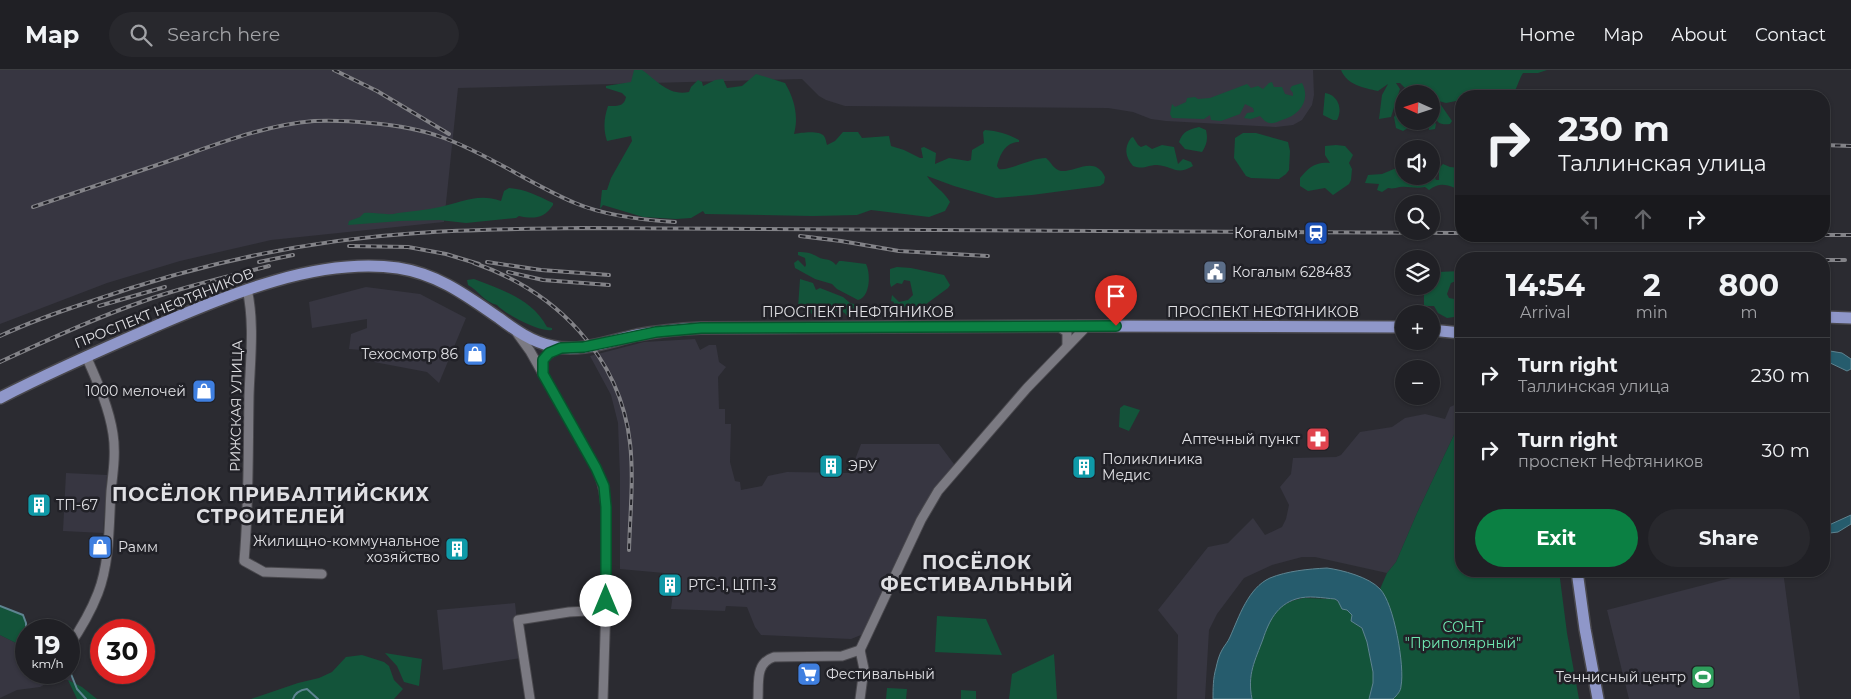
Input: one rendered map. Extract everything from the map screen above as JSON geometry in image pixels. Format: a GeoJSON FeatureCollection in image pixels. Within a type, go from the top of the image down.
{"type":"FeatureCollection","features":[{"type":"Feature","properties":{"kind":"main road","name":"ПРОСПЕКТ НЕФТЯНИКОВ"},"geometry":{"type":"LineString","coordinates":[[0,398],[86,356],[211,303],[284,278],[364,266],[399,268],[424,274],[444,282],[514,329],[538,342],[561,348],[584,347],[656,332],[701,328],[1058,326],[1395,328]]}},
{"type":"Feature","properties":{"kind":"main road"},"geometry":{"type":"LineString","coordinates":[[1830,317],[1851,318]]}},
{"type":"Feature","properties":{"kind":"main road"},"geometry":{"type":"LineString","coordinates":[[1440,326],[1455,325]]}},
{"type":"Feature","properties":{"kind":"main road"},"geometry":{"type":"LineString","coordinates":[[1440,331],[1455,332]]}},
{"type":"Feature","properties":{"kind":"main road"},"geometry":{"type":"LineString","coordinates":[[1571,577],[1590,699]]}},
{"type":"Feature","properties":{"kind":"main road"},"geometry":{"type":"LineString","coordinates":[[1578,577],[1598,699]]}},
{"type":"Feature","properties":{"kind":"street","name":"РИЖСКАЯ УЛИЦА"},"geometry":{"type":"LineString","coordinates":[[248,290],[251,336],[244,561],[264,572],[322,574]]}},
{"type":"Feature","properties":{"kind":"street"},"geometry":{"type":"LineString","coordinates":[[1058,326],[1065,330],[1068,335],[1067,346]]}},
{"type":"Feature","properties":{"kind":"street"},"geometry":{"type":"LineString","coordinates":[[860,699],[864,669],[860,650],[921,520],[938,492],[985,436],[1087,326]]}},
{"type":"Feature","properties":{"kind":"street"},"geometry":{"type":"LineString","coordinates":[[514,329],[530,351],[596,468],[604,486],[606,507],[606,610],[603,699]]}},
{"type":"Feature","properties":{"kind":"street"},"geometry":{"type":"LineString","coordinates":[[543,374],[542,364],[546,356],[561,348]]}},
{"type":"Feature","properties":{"kind":"street"},"geometry":{"type":"LineString","coordinates":[[80,629],[98,592],[104,571],[114,449],[114,438],[108,410],[86,356]]}},
{"type":"Feature","properties":{"kind":"street"},"geometry":{"type":"LineString","coordinates":[[530,699],[518,620],[569,612],[606,610]]}},
{"type":"Feature","properties":{"kind":"street"},"geometry":{"type":"LineString","coordinates":[[758,699],[760,668],[765,660],[774,657],[842,656],[860,650]]}},
{"type":"Feature","properties":{"kind":"shaded area"},"geometry":{"type":"Polygon","coordinates":[[[0,70],[1313,70],[1314,95],[1312,105],[1302,120],[1293,125],[1276,127],[1166,121],[1151,119],[1133,112],[1108,108],[845,106],[819,96],[802,79],[458,88],[444,222],[271,240],[180,261],[107,283],[0,324],[0,70]]]}},
{"type":"Feature","properties":{"kind":"shaded area"},"geometry":{"type":"Polygon","coordinates":[[[366,287],[420,294],[466,318],[439,383],[427,372],[374,362],[375,351],[349,349],[351,334],[367,328],[367,319],[312,328],[309,302],[366,287]]]}},
{"type":"Feature","properties":{"kind":"shaded area"},"geometry":{"type":"Polygon","coordinates":[[[695,339],[700,350],[709,345],[716,345],[719,362],[726,367],[718,377],[719,409],[725,409],[725,424],[731,424],[730,462],[735,481],[740,482],[741,490],[762,486],[768,476],[787,472],[850,473],[861,444],[939,444],[957,468],[937,491],[873,626],[861,635],[851,639],[761,635],[755,627],[747,607],[726,606],[725,611],[671,609],[673,593],[662,591],[664,573],[620,569],[618,423],[611,395],[590,356],[644,342],[695,339]]]}},
{"type":"Feature","properties":{"kind":"shaded area"},"geometry":{"type":"Polygon","coordinates":[[[1455,405],[1455,433],[1396,562],[1387,573],[1315,557],[1302,557],[1272,565],[1244,578],[1217,614],[1209,630],[1205,699],[1177,699],[1178,635],[1158,610],[1208,547],[1228,543],[1253,518],[1265,535],[1282,527],[1289,505],[1280,487],[1291,474],[1293,458],[1336,457],[1341,455],[1360,432],[1392,427],[1405,418],[1425,414],[1445,419],[1450,407],[1455,405]]]}},
{"type":"Feature","properties":{"kind":"shaded area"},"geometry":{"type":"Polygon","coordinates":[[[66,473],[107,475],[103,533],[63,531],[66,473]]]}},
{"type":"Feature","properties":{"kind":"shaded area"},"geometry":{"type":"Polygon","coordinates":[[[1735,577],[1784,577],[1800,699],[1629,699],[1607,610],[1735,577]]]}},
{"type":"Feature","properties":{"kind":"shaded area"},"geometry":{"type":"Polygon","coordinates":[[[515,603],[521,658],[443,670],[437,610],[515,603]]]}},
{"type":"Feature","properties":{"kind":"shaded area"},"geometry":{"type":"Polygon","coordinates":[[[0,635],[15,642],[15,684],[45,684],[40,687],[17,690],[0,698],[0,635]]]}},
{"type":"Feature","properties":{"kind":"green space"},"geometry":{"type":"Polygon","coordinates":[[[634,70],[642,70],[669,90],[682,93],[689,92],[698,80],[702,82],[703,86],[715,80],[723,79],[727,88],[742,86],[756,74],[785,83],[795,107],[796,121],[794,134],[809,132],[822,134],[827,145],[835,141],[843,132],[858,132],[862,138],[889,136],[891,146],[920,158],[923,158],[921,148],[924,147],[936,153],[935,164],[949,158],[968,161],[971,160],[972,150],[984,143],[983,132],[990,130],[1019,140],[1019,142],[1007,146],[1004,150],[997,166],[999,169],[1046,158],[1054,168],[1061,171],[1085,166],[1096,167],[1101,170],[1105,177],[1104,183],[1100,186],[996,198],[927,176],[950,202],[945,211],[929,217],[871,210],[857,215],[813,216],[705,214],[703,211],[691,218],[676,219],[643,217],[603,205],[600,209],[602,190],[607,190],[611,178],[632,141],[631,136],[607,141],[604,124],[608,106],[617,106],[624,103],[626,97],[622,93],[606,88],[606,86],[631,82],[634,70]]]}},
{"type":"Feature","properties":{"kind":"green space"},"geometry":{"type":"Polygon","coordinates":[[[1341,70],[1547,70],[1538,73],[1523,73],[1515,90],[1455,90],[1455,101],[1446,103],[1440,101],[1440,85],[1402,85],[1396,83],[1395,105],[1391,117],[1379,119],[1382,95],[1388,84],[1378,91],[1362,87],[1347,79],[1341,70]]]}},
{"type":"Feature","properties":{"kind":"green space"},"geometry":{"type":"Polygon","coordinates":[[[1272,82],[1274,87],[1282,87],[1285,94],[1293,96],[1290,89],[1292,86],[1302,83],[1305,95],[1299,111],[1288,118],[1272,123],[1265,121],[1260,116],[1251,119],[1244,118],[1247,113],[1254,112],[1253,108],[1245,104],[1240,114],[1221,121],[1211,120],[1210,115],[1204,119],[1172,118],[1170,114],[1172,104],[1175,107],[1186,102],[1187,98],[1210,98],[1247,84],[1251,88],[1258,86],[1263,89],[1272,82]]]}},
{"type":"Feature","properties":{"kind":"green space"},"geometry":{"type":"Polygon","coordinates":[[[1325,93],[1333,97],[1338,103],[1339,116],[1337,120],[1323,115],[1325,93]]]}},
{"type":"Feature","properties":{"kind":"green space"},"geometry":{"type":"Polygon","coordinates":[[[1440,105],[1452,121],[1450,124],[1440,123],[1440,105]]]}},
{"type":"Feature","properties":{"kind":"green space"},"geometry":{"type":"Polygon","coordinates":[[[1199,127],[1206,130],[1207,133],[1207,141],[1202,152],[1185,149],[1179,142],[1182,135],[1189,130],[1199,127]]]}},
{"type":"Feature","properties":{"kind":"green space"},"geometry":{"type":"Polygon","coordinates":[[[1243,133],[1256,133],[1288,142],[1290,151],[1289,170],[1286,174],[1279,179],[1251,178],[1246,176],[1234,158],[1235,138],[1243,133]]]}},
{"type":"Feature","properties":{"kind":"green space"},"geometry":{"type":"Polygon","coordinates":[[[1133,137],[1141,147],[1146,145],[1152,149],[1162,145],[1174,147],[1178,164],[1183,159],[1191,162],[1193,166],[1178,170],[1157,165],[1133,166],[1126,152],[1127,145],[1133,137]]]}},
{"type":"Feature","properties":{"kind":"green space"},"geometry":{"type":"Polygon","coordinates":[[[1325,146],[1345,146],[1353,155],[1349,163],[1352,169],[1349,184],[1333,195],[1325,188],[1308,191],[1300,186],[1300,178],[1309,168],[1316,164],[1330,163],[1325,155],[1325,146]]]}},
{"type":"Feature","properties":{"kind":"green space"},"geometry":{"type":"Polygon","coordinates":[[[1443,164],[1455,167],[1455,188],[1440,185],[1440,167],[1443,164]]]}},
{"type":"Feature","properties":{"kind":"green space"},"geometry":{"type":"Polygon","coordinates":[[[1395,169],[1395,185],[1439,185],[1429,190],[1425,187],[1403,187],[1388,188],[1382,192],[1377,190],[1379,184],[1365,183],[1368,175],[1382,174],[1395,169]]]}},
{"type":"Feature","properties":{"kind":"green space"},"geometry":{"type":"Polygon","coordinates":[[[509,188],[531,193],[553,203],[553,205],[546,213],[534,218],[519,216],[516,218],[466,223],[439,220],[348,225],[349,221],[360,217],[364,213],[394,214],[435,208],[478,198],[501,201],[504,191],[509,188]]]}},
{"type":"Feature","properties":{"kind":"green space"},"geometry":{"type":"Polygon","coordinates":[[[798,252],[811,254],[831,261],[836,265],[839,261],[866,264],[869,279],[865,295],[858,300],[837,289],[832,284],[815,279],[795,268],[794,263],[798,260],[805,267],[806,265],[805,258],[798,255],[798,252]]]}},
{"type":"Feature","properties":{"kind":"green space"},"geometry":{"type":"Polygon","coordinates":[[[897,267],[944,275],[950,285],[922,307],[902,308],[900,316],[897,317],[896,313],[891,311],[894,302],[891,301],[892,295],[899,302],[908,300],[913,295],[910,281],[904,280],[902,284],[897,283],[891,287],[890,269],[897,267]]]}},
{"type":"Feature","properties":{"kind":"green space"},"geometry":{"type":"Polygon","coordinates":[[[1455,271],[1455,281],[1451,283],[1447,294],[1449,298],[1455,299],[1454,317],[1447,318],[1440,314],[1440,305],[1424,305],[1424,295],[1440,295],[1440,272],[1455,271]]]}},
{"type":"Feature","properties":{"kind":"green space"},"geometry":{"type":"Polygon","coordinates":[[[474,279],[525,302],[541,317],[547,327],[552,328],[552,330],[539,329],[523,322],[488,301],[468,285],[467,280],[474,279]]]}},
{"type":"Feature","properties":{"kind":"green space"},"geometry":{"type":"Polygon","coordinates":[[[800,279],[813,283],[816,290],[820,288],[843,297],[861,308],[853,315],[847,316],[841,311],[817,315],[808,313],[805,308],[798,308],[800,279]]]}},
{"type":"Feature","properties":{"kind":"green space"},"geometry":{"type":"Polygon","coordinates":[[[1124,405],[1140,410],[1129,431],[1119,427],[1120,408],[1124,405]]]}},
{"type":"Feature","properties":{"kind":"green space","name":"СОНТ \"Приполярный\""},"geometry":{"type":"Polygon","coordinates":[[[1455,433],[1455,577],[1560,577],[1567,633],[1579,699],[1393,699],[1396,696],[1387,602],[1380,589],[1387,573],[1396,562],[1455,433]]]}},
{"type":"Feature","properties":{"kind":"green space","name":"СОНТ \"Приполярный\""},"geometry":{"type":"Polygon","coordinates":[[[1304,598],[1335,599],[1352,615],[1351,621],[1362,628],[1373,672],[1373,683],[1369,699],[1252,699],[1252,670],[1268,621],[1281,607],[1292,601],[1304,598]]]}},
{"type":"Feature","properties":{"kind":"green space"},"geometry":{"type":"Polygon","coordinates":[[[0,606],[23,615],[24,619],[15,619],[15,642],[0,635],[0,606]]]}},
{"type":"Feature","properties":{"kind":"green space"},"geometry":{"type":"Polygon","coordinates":[[[937,616],[986,619],[1002,655],[935,652],[937,616]]]}},
{"type":"Feature","properties":{"kind":"green space"},"geometry":{"type":"Polygon","coordinates":[[[385,653],[422,659],[419,686],[404,682],[397,666],[385,653]]]}},
{"type":"Feature","properties":{"kind":"green space"},"geometry":{"type":"Polygon","coordinates":[[[1054,654],[1057,699],[1009,699],[1012,674],[1054,654]]]}},
{"type":"Feature","properties":{"kind":"green space"},"geometry":{"type":"Polygon","coordinates":[[[362,655],[384,662],[389,666],[394,680],[403,689],[394,699],[251,699],[319,678],[332,672],[346,657],[362,655]]]}},
{"type":"Feature","properties":{"kind":"green space"},"geometry":{"type":"Polygon","coordinates":[[[70,684],[82,687],[97,699],[77,699],[70,684]]]}},
{"type":"Feature","properties":{"kind":"green space"},"geometry":{"type":"Polygon","coordinates":[[[887,688],[907,689],[906,699],[886,699],[887,688]]]}},
{"type":"Feature","properties":{"kind":"green space"},"geometry":{"type":"Polygon","coordinates":[[[961,690],[976,691],[976,699],[961,699],[961,690]]]}},
{"type":"Feature","properties":{"kind":"water"},"geometry":{"type":"Polygon","coordinates":[[[1830,351],[1842,353],[1851,359],[1851,369],[1847,371],[1830,363],[1830,351]]]}},
{"type":"Feature","properties":{"kind":"water"},"geometry":{"type":"Polygon","coordinates":[[[1851,515],[1851,524],[1838,532],[1830,533],[1830,525],[1851,515]]]}},
{"type":"Feature","properties":{"kind":"water"},"geometry":{"type":"Polygon","coordinates":[[[1327,568],[1347,572],[1369,581],[1380,589],[1385,596],[1394,621],[1400,651],[1402,677],[1400,691],[1393,699],[1369,699],[1373,683],[1373,672],[1362,628],[1351,621],[1352,615],[1347,610],[1342,609],[1335,599],[1310,597],[1289,602],[1271,620],[1265,632],[1251,675],[1252,699],[1213,699],[1214,676],[1220,654],[1245,604],[1256,589],[1270,578],[1283,574],[1327,568]]]}},
{"type":"Feature","properties":{"kind":"waterway"},"geometry":{"type":"LineString","coordinates":[[0,606],[23,615],[24,619]]}},
{"type":"Feature","properties":{"kind":"waterway"},"geometry":{"type":"LineString","coordinates":[[75,684],[86,699]]}},
{"type":"Feature","properties":{"kind":"waterway"},"geometry":{"type":"LineString","coordinates":[[293,699],[298,692],[307,689],[318,699]]}},
{"type":"Feature","properties":{"kind":"railway"},"geometry":{"type":"LineString","coordinates":[[334,70],[377,91],[449,134]]}},
{"type":"Feature","properties":{"kind":"railway"},"geometry":{"type":"LineString","coordinates":[[33,207],[258,131],[295,123],[335,121],[389,125],[435,135],[478,153],[575,203],[624,217],[675,222]]}},
{"type":"Feature","properties":{"kind":"railway"},"geometry":{"type":"LineString","coordinates":[[1830,145],[1851,146]]}},
{"type":"Feature","properties":{"kind":"railway"},"geometry":{"type":"LineString","coordinates":[[0,336],[34,321],[80,305],[212,265],[335,241],[418,233],[581,228],[1455,233]]}},
{"type":"Feature","properties":{"kind":"railway"},"geometry":{"type":"LineString","coordinates":[[1830,235],[1851,235]]}},
{"type":"Feature","properties":{"kind":"railway"},"geometry":{"type":"LineString","coordinates":[[800,236],[899,251],[988,256]]}},
{"type":"Feature","properties":{"kind":"railway"},"geometry":{"type":"LineString","coordinates":[[349,246],[408,247],[446,254],[479,264]]}},
{"type":"Feature","properties":{"kind":"railway"},"geometry":{"type":"LineString","coordinates":[[259,262],[293,255]]}},
{"type":"Feature","properties":{"kind":"railway"},"geometry":{"type":"LineString","coordinates":[[1830,260],[1845,260]]}},
{"type":"Feature","properties":{"kind":"railway"},"geometry":{"type":"LineString","coordinates":[[487,262],[541,270],[609,275]]}},
{"type":"Feature","properties":{"kind":"railway"},"geometry":{"type":"LineString","coordinates":[[474,263],[504,275],[556,309],[579,331],[598,355],[613,382],[624,411],[630,443],[632,483],[629,550]]}},
{"type":"Feature","properties":{"kind":"railway"},"geometry":{"type":"LineString","coordinates":[[0,362],[89,322],[144,301],[190,286],[269,266]]}},
{"type":"Feature","properties":{"kind":"railway"},"geometry":{"type":"LineString","coordinates":[[508,272],[543,280],[609,285]]}},
{"type":"Feature","properties":{"kind":"railway"},"geometry":{"type":"LineString","coordinates":[[99,306],[165,287]]}},
{"type":"Feature","properties":{"kind":"place","name":"Когалым"},"geometry":{"type":"Point","coordinates":[1316,233]}},
{"type":"Feature","properties":{"kind":"place","name":"Когалым 628483"},"geometry":{"type":"Point","coordinates":[1215,272]}},
{"type":"Feature","properties":{"kind":"place","name":"Техосмотр 86"},"geometry":{"type":"Point","coordinates":[475,354]}},
{"type":"Feature","properties":{"kind":"place","name":"1000 мелочей"},"geometry":{"type":"Point","coordinates":[204,391]}},
{"type":"Feature","properties":{"kind":"place","name":"Аптечный пункт"},"geometry":{"type":"Point","coordinates":[1318,439]}},
{"type":"Feature","properties":{"kind":"place","name":"ЭРУ"},"geometry":{"type":"Point","coordinates":[831,466]}},
{"type":"Feature","properties":{"kind":"place","name":"Поликлиника Медис"},"geometry":{"type":"Point","coordinates":[1084,467]}},
{"type":"Feature","properties":{"kind":"place","name":"ТП-67"},"geometry":{"type":"Point","coordinates":[39,505]}},
{"type":"Feature","properties":{"kind":"place","name":"Рамм"},"geometry":{"type":"Point","coordinates":[100,547]}},
{"type":"Feature","properties":{"kind":"place","name":"Жилищно-коммунальное хозяйство"},"geometry":{"type":"Point","coordinates":[457,549]}},
{"type":"Feature","properties":{"kind":"place","name":"РТС-1, ЦТП-3"},"geometry":{"type":"Point","coordinates":[670,585]}},
{"type":"Feature","properties":{"kind":"place","name":"Фестивальный"},"geometry":{"type":"Point","coordinates":[809,674]}},
{"type":"Feature","properties":{"kind":"place","name":"Теннисный центр"},"geometry":{"type":"Point","coordinates":[1703,677]}},
{"type":"Feature","properties":{"kind":"district","name":"ПОСЁЛОК ПРИБАЛТИЙСКИХ СТРОИТЕЛЕЙ"},"geometry":{"type":"Point","coordinates":[271,505]}},
{"type":"Feature","properties":{"kind":"district","name":"ПОСЁЛОК ФЕСТИВАЛЬНЫЙ"},"geometry":{"type":"Point","coordinates":[977,573]}},
{"type":"Feature","properties":{"kind":"route"},"geometry":{"type":"LineString","coordinates":[[606,601],[606,507],[604,486],[596,468],[543,374],[543,360],[552,351],[561,348],[592,346],[656,332],[701,328],[1116,326]]}}]}
